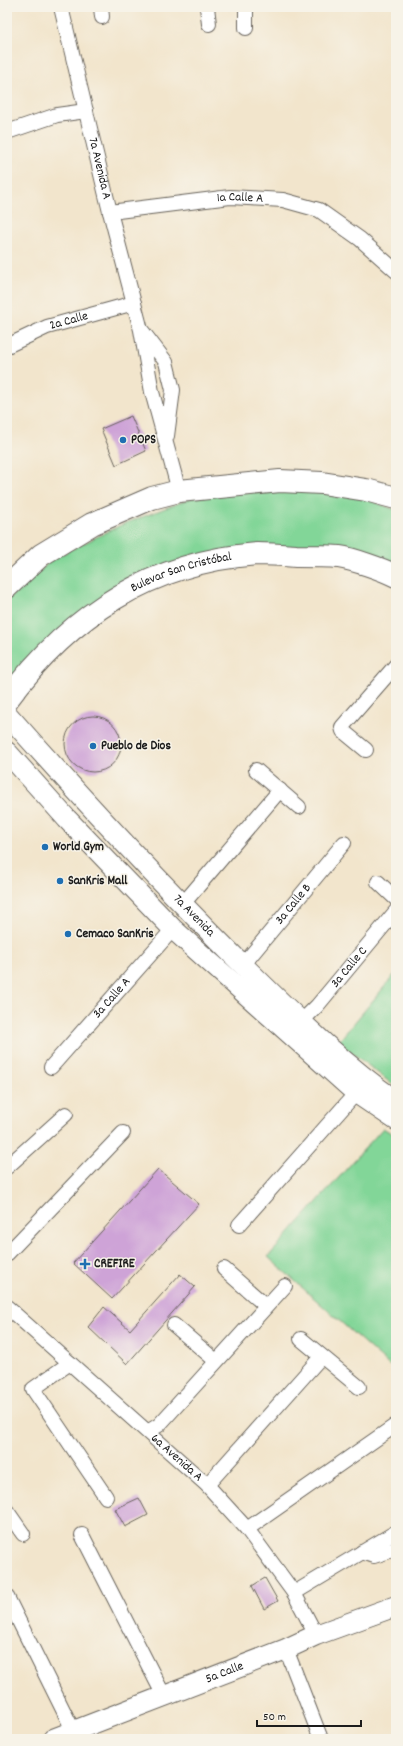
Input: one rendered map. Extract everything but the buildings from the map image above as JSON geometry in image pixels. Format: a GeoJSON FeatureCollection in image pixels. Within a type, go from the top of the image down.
{"type":"FeatureCollection","features":[{"type":"Feature","properties":{"kind":"main road"},"geometry":{"type":"LineString","coordinates":[[7,587],[41,555],[92,524],[152,498],[179,492],[280,481],[322,483],[366,490],[396,498]]}},
{"type":"Feature","properties":{"kind":"main road","name":"Bulevar San Cristóbal"},"geometry":{"type":"LineString","coordinates":[[7,700],[40,659],[67,633],[103,605],[141,584],[178,569],[223,558],[259,554],[340,558],[396,576]]}},
{"type":"Feature","properties":{"kind":"street","name":"7a Avenida A"},"geometry":{"type":"LineString","coordinates":[[60,7],[110,212],[141,330],[152,392],[179,492]]}},
{"type":"Feature","properties":{"kind":"street"},"geometry":{"type":"LineString","coordinates":[[207,7],[208,24]]}},
{"type":"Feature","properties":{"kind":"street"},"geometry":{"type":"LineString","coordinates":[[246,7],[246,28]]}},
{"type":"Feature","properties":{"kind":"street"},"geometry":{"type":"LineString","coordinates":[[7,132],[57,115],[86,111]]}},
{"type":"Feature","properties":{"kind":"street","name":"1a Calle A"},"geometry":{"type":"LineString","coordinates":[[110,212],[230,197],[283,200],[320,210],[360,239],[396,271]]}},
{"type":"Feature","properties":{"kind":"street","name":"2a Calle"},"geometry":{"type":"LineString","coordinates":[[7,346],[46,327],[134,303]]}},
{"type":"Feature","properties":{"kind":"street","name":"7a Avenida A"},"geometry":{"type":"LineString","coordinates":[[141,330],[166,362],[173,390],[166,442]]}},
{"type":"Feature","properties":{"kind":"street"},"geometry":{"type":"LineString","coordinates":[[366,750],[343,731],[342,727],[396,666]]}},
{"type":"Feature","properties":{"kind":"street","name":"7a Avenida"},"geometry":{"type":"LineString","coordinates":[[7,714],[104,824],[182,905],[301,1022],[372,1084],[396,1101]]}},
{"type":"Feature","properties":{"kind":"street","name":"7a Avenida"},"geometry":{"type":"LineString","coordinates":[[7,752],[88,841],[173,929],[356,1093],[396,1120]]}},
{"type":"Feature","properties":{"kind":"street"},"geometry":{"type":"LineString","coordinates":[[256,770],[299,806]]}},
{"type":"Feature","properties":{"kind":"street"},"geometry":{"type":"LineString","coordinates":[[182,905],[280,790]]}},
{"type":"Feature","properties":{"kind":"street"},"geometry":{"type":"LineString","coordinates":[[88,841],[104,824]]}},
{"type":"Feature","properties":{"kind":"street","name":"3a Calle B"},"geometry":{"type":"LineString","coordinates":[[243,965],[344,843]]}},
{"type":"Feature","properties":{"kind":"street"},"geometry":{"type":"LineString","coordinates":[[378,882],[396,900]]}},
{"type":"Feature","properties":{"kind":"street","name":"3a Calle C"},"geometry":{"type":"LineString","coordinates":[[301,1022],[317,1006],[396,911]]}},
{"type":"Feature","properties":{"kind":"street","name":"3a Calle A"},"geometry":{"type":"LineString","coordinates":[[51,1067],[173,929]]}},
{"type":"Feature","properties":{"kind":"street"},"geometry":{"type":"LineString","coordinates":[[239,1225],[356,1093]]}},
{"type":"Feature","properties":{"kind":"street"},"geometry":{"type":"LineString","coordinates":[[7,1167],[66,1114]]}},
{"type":"Feature","properties":{"kind":"street"},"geometry":{"type":"LineString","coordinates":[[7,1254],[123,1133]]}},
{"type":"Feature","properties":{"kind":"street"},"geometry":{"type":"LineString","coordinates":[[224,1269],[266,1306]]}},
{"type":"Feature","properties":{"kind":"street"},"geometry":{"type":"LineString","coordinates":[[149,1431],[158,1425],[285,1286]]}},
{"type":"Feature","properties":{"kind":"street","name":"6a Avenida A"},"geometry":{"type":"LineString","coordinates":[[9,1312],[149,1431],[207,1485],[247,1529],[294,1593],[316,1635]]}},
{"type":"Feature","properties":{"kind":"street"},"geometry":{"type":"LineString","coordinates":[[174,1325],[216,1360]]}},
{"type":"Feature","properties":{"kind":"street"},"geometry":{"type":"LineString","coordinates":[[301,1339],[359,1387]]}},
{"type":"Feature","properties":{"kind":"street"},"geometry":{"type":"LineString","coordinates":[[207,1485],[321,1357]]}},
{"type":"Feature","properties":{"kind":"street"},"geometry":{"type":"LineString","coordinates":[[70,1363],[33,1389],[106,1497]]}},
{"type":"Feature","properties":{"kind":"street"},"geometry":{"type":"LineString","coordinates":[[247,1529],[396,1425]]}},
{"type":"Feature","properties":{"kind":"street"},"geometry":{"type":"LineString","coordinates":[[7,1511],[23,1534]]}},
{"type":"Feature","properties":{"kind":"street"},"geometry":{"type":"LineString","coordinates":[[294,1593],[396,1532]]}},
{"type":"Feature","properties":{"kind":"street"},"geometry":{"type":"LineString","coordinates":[[82,1536],[164,1696]]}},
{"type":"Feature","properties":{"kind":"street"},"geometry":{"type":"LineString","coordinates":[[362,1552],[374,1556],[396,1549]]}},
{"type":"Feature","properties":{"kind":"street"},"geometry":{"type":"LineString","coordinates":[[7,1597],[73,1730]]}},
{"type":"Feature","properties":{"kind":"street","name":"5a Calle"},"geometry":{"type":"LineString","coordinates":[[53,1739],[286,1649],[316,1635],[396,1606]]}},
{"type":"Feature","properties":{"kind":"street"},"geometry":{"type":"LineString","coordinates":[[286,1649],[321,1739]]}},
{"type":"Feature","properties":{"kind":"green space"},"geometry":{"type":"Polygon","coordinates":[[[280,487],[364,498],[396,510],[396,570],[338,552],[147,575],[7,691],[7,600],[54,558],[121,525],[192,498],[280,487]]]}},
{"type":"Feature","properties":{"kind":"green space"},"geometry":{"type":"Polygon","coordinates":[[[396,973],[396,1087],[338,1042],[396,973]]]}},
{"type":"Feature","properties":{"kind":"green space"},"geometry":{"type":"Polygon","coordinates":[[[383,1128],[396,1136],[396,1359],[390,1366],[268,1257],[383,1128]]]}},
{"type":"Feature","properties":{"kind":"place","name":"POPS"},"geometry":{"type":"Point","coordinates":[123,440]}},
{"type":"Feature","properties":{"kind":"place","name":"Pueblo de Dios"},"geometry":{"type":"Point","coordinates":[93,746]}},
{"type":"Feature","properties":{"kind":"place","name":"World Gym"},"geometry":{"type":"Point","coordinates":[45,847]}},
{"type":"Feature","properties":{"kind":"place","name":"SanKris Mall"},"geometry":{"type":"Point","coordinates":[60,881]}},
{"type":"Feature","properties":{"kind":"place","name":"Cemaco SanKris"},"geometry":{"type":"Point","coordinates":[68,934]}},
{"type":"Feature","properties":{"kind":"place","name":"CREFIRE"},"geometry":{"type":"Point","coordinates":[85,1264]}}]}
